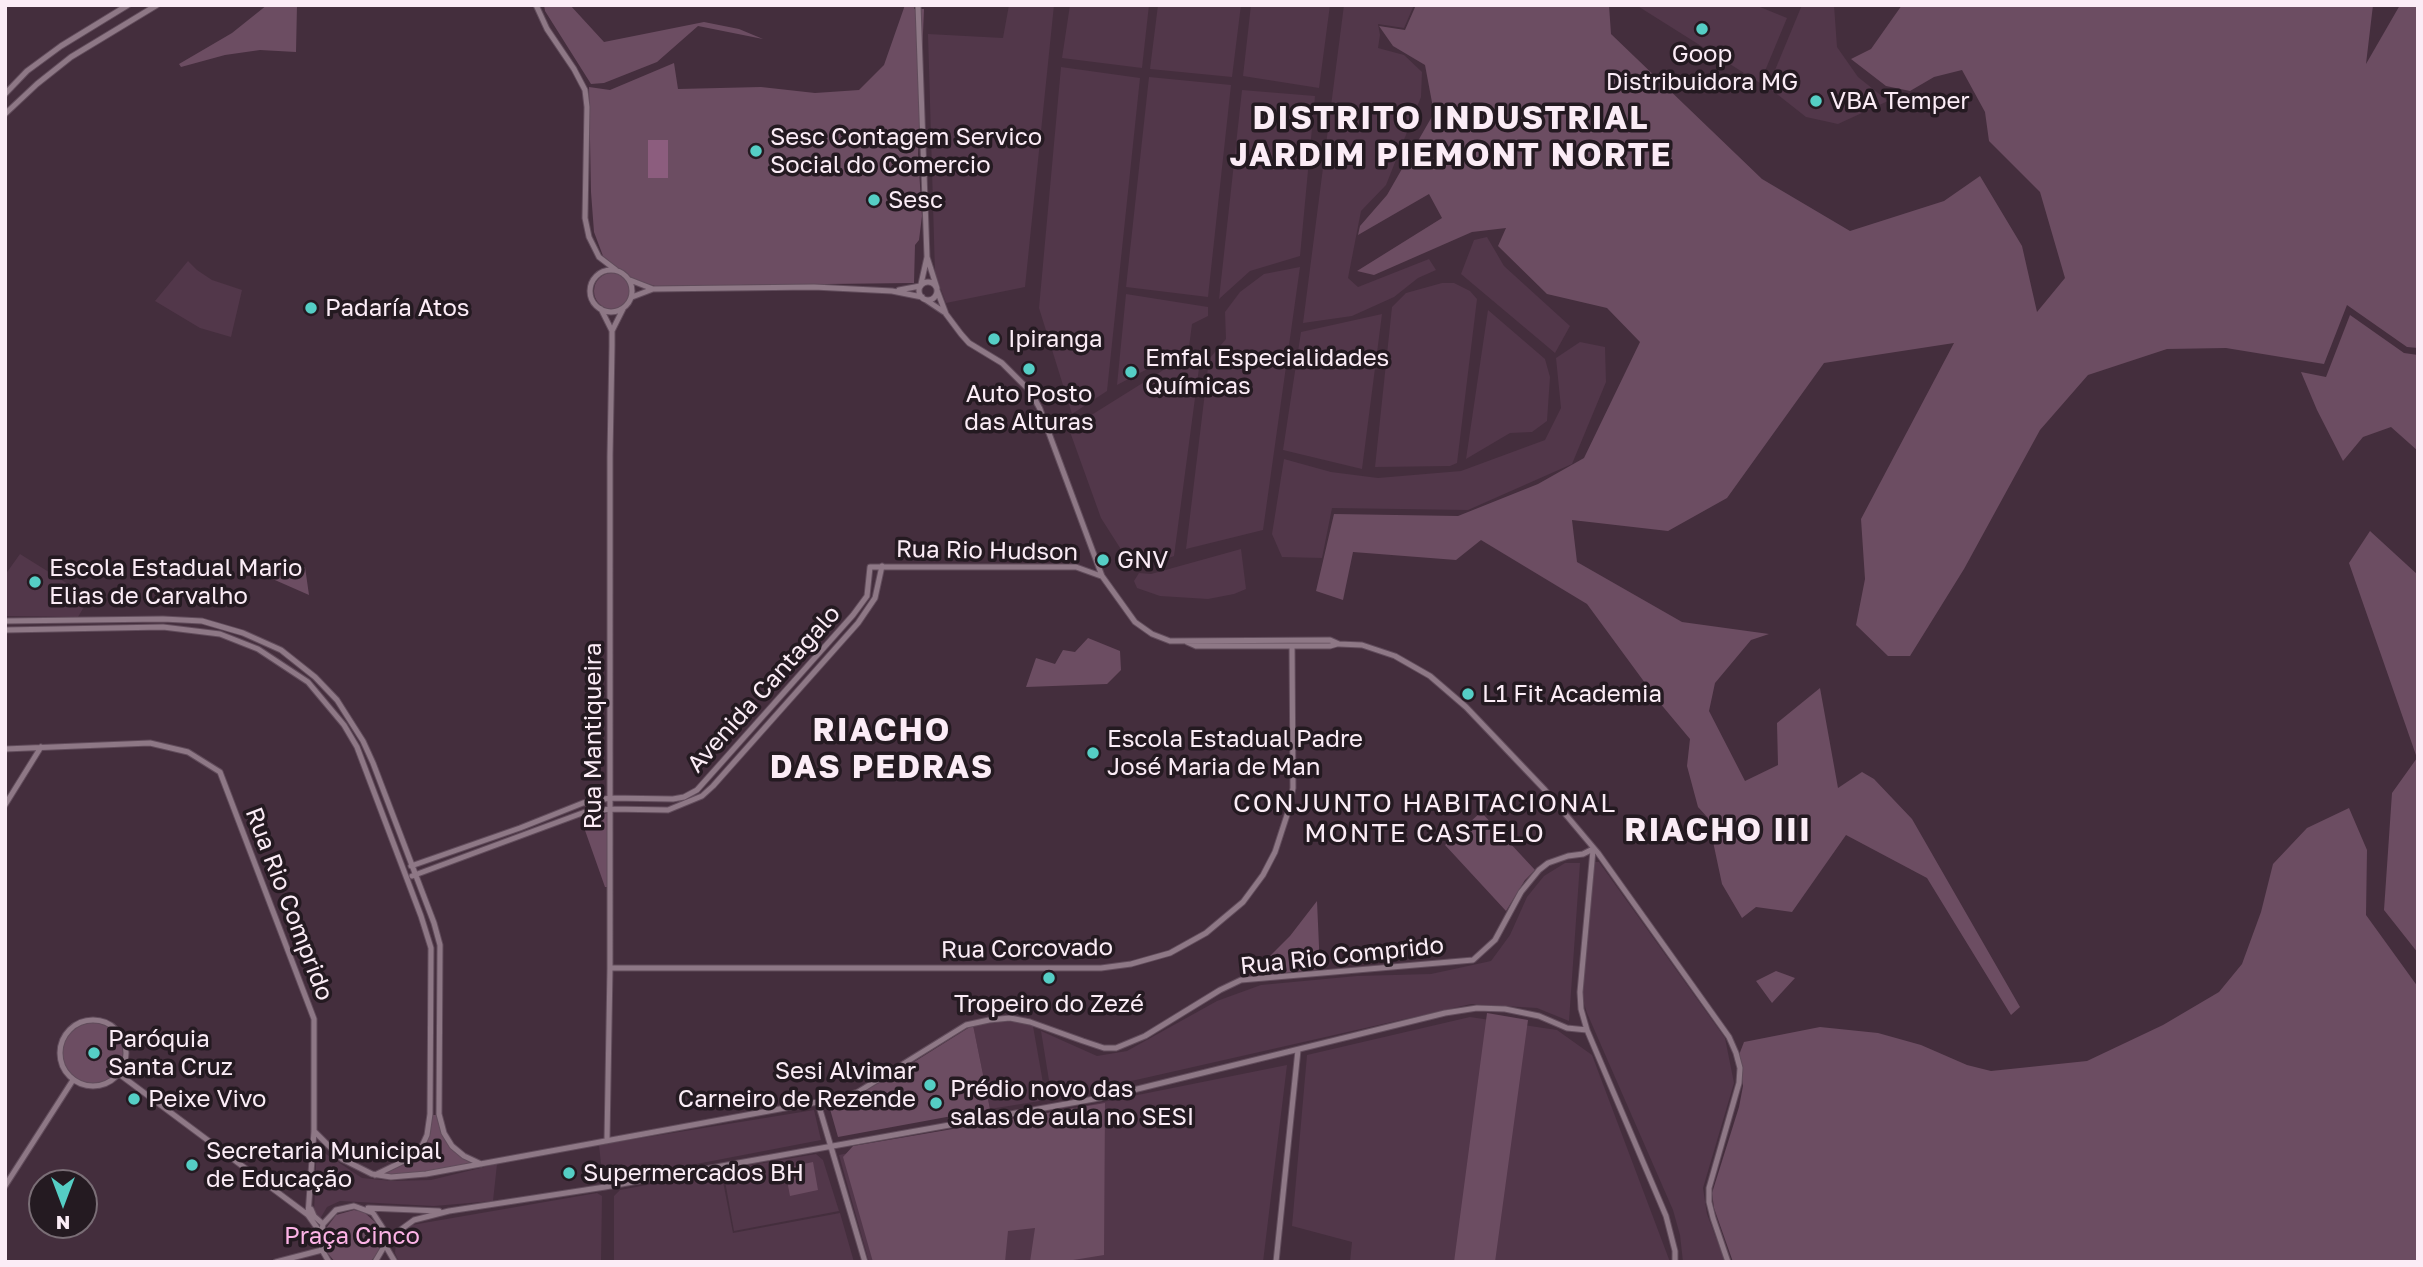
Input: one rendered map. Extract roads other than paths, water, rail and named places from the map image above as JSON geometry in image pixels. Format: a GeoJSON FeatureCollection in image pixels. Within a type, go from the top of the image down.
{"type":"FeatureCollection","features":[{"type":"Feature","properties":{"kind":"street"},"geometry":{"type":"LineString","coordinates":[[5,94],[27,71],[128,5]]}},
{"type":"Feature","properties":{"kind":"street"},"geometry":{"type":"LineString","coordinates":[[5,114],[37,84],[103,37],[157,5]]}},
{"type":"Feature","properties":{"kind":"street"},"geometry":{"type":"LineString","coordinates":[[536,5],[547,29],[585,90],[585,218],[589,237],[599,257],[599,274],[590,290],[592,300],[601,309],[616,311],[625,307],[632,297],[653,289],[838,287],[892,291],[924,298],[934,298],[937,289]]}},
{"type":"Feature","properties":{"kind":"street"},"geometry":{"type":"LineString","coordinates":[[918,5],[927,257],[919,293],[947,314]]}},
{"type":"Feature","properties":{"kind":"street"},"geometry":{"type":"LineString","coordinates":[[97,24],[103,37]]}},
{"type":"Feature","properties":{"kind":"street"},"geometry":{"type":"LineString","coordinates":[[599,257],[628,279],[653,289]]}},
{"type":"Feature","properties":{"kind":"street"},"geometry":{"type":"LineString","coordinates":[[927,257],[953,326],[969,342],[1002,363],[1031,392],[1040,409],[1102,576],[1135,622],[1170,641],[1332,641],[1362,645],[1395,656],[1448,689],[1542,786],[1598,853],[1733,1044],[1740,1068],[1739,1083],[1709,1188],[1713,1218],[1728,1262]]}},
{"type":"Feature","properties":{"kind":"street"},"geometry":{"type":"LineString","coordinates":[[599,274],[617,270]]}},
{"type":"Feature","properties":{"kind":"street"},"geometry":{"type":"LineString","coordinates":[[628,279],[632,297]]}},
{"type":"Feature","properties":{"kind":"street"},"geometry":{"type":"LineString","coordinates":[[892,291],[930,282],[937,289]]}},
{"type":"Feature","properties":{"kind":"street","name":"Rua Mantiqueira"},"geometry":{"type":"LineString","coordinates":[[612,331],[625,307]]}},
{"type":"Feature","properties":{"kind":"street","name":"Rua Mantiqueira"},"geometry":{"type":"LineString","coordinates":[[601,309],[612,331],[607,1140]]}},
{"type":"Feature","properties":{"kind":"street","name":"Avenida Cantagalo"},"geometry":{"type":"LineString","coordinates":[[406,878],[585,812],[611,809],[668,810],[690,803],[713,786],[858,623],[875,598],[882,566]]}},
{"type":"Feature","properties":{"kind":"street","name":"Avenida Cantagalo"},"geometry":{"type":"LineString","coordinates":[[411,866],[583,803],[610,799],[673,799],[697,790],[853,615],[867,596],[870,567]]}},
{"type":"Feature","properties":{"kind":"street","name":"Rua Rio Hudson"},"geometry":{"type":"LineString","coordinates":[[870,567],[1076,568],[1102,576]]}},
{"type":"Feature","properties":{"kind":"street"},"geometry":{"type":"LineString","coordinates":[[5,621],[193,620],[263,640],[296,661],[337,700],[363,741],[440,946],[439,1114],[444,1132],[452,1146],[464,1156],[481,1164]]}},
{"type":"Feature","properties":{"kind":"street"},"geometry":{"type":"LineString","coordinates":[[5,630],[184,628],[220,634],[258,649],[308,682],[330,706],[357,747],[422,916],[431,948],[430,1114],[427,1135],[418,1150],[406,1160],[375,1175]]}},
{"type":"Feature","properties":{"kind":"street"},"geometry":{"type":"LineString","coordinates":[[1292,646],[1293,642],[1332,641]]}},
{"type":"Feature","properties":{"kind":"street"},"geometry":{"type":"LineString","coordinates":[[1188,642],[1196,646],[1330,646],[1339,643]]}},
{"type":"Feature","properties":{"kind":"street","name":"Rua Corcovado"},"geometry":{"type":"LineString","coordinates":[[610,968],[1101,968],[1131,964],[1170,953],[1206,933],[1243,902],[1263,875],[1275,852],[1293,788],[1292,646]]}},
{"type":"Feature","properties":{"kind":"street","name":"Rua Rio Comprido"},"geometry":{"type":"LineString","coordinates":[[5,749],[150,743],[188,751],[220,772],[314,1018],[314,1130],[342,1159],[375,1175],[391,1177],[426,1174],[818,1103],[858,1092],[948,1034],[978,1022],[1010,1018],[1030,1021],[1104,1048],[1116,1048],[1145,1037],[1220,990],[1241,980],[1473,960],[1495,940],[1521,892],[1539,870],[1548,863],[1593,849]]}},
{"type":"Feature","properties":{"kind":"street"},"geometry":{"type":"LineString","coordinates":[[5,805],[41,747]]}},
{"type":"Feature","properties":{"kind":"street"},"geometry":{"type":"LineString","coordinates":[[380,810],[389,807]]}},
{"type":"Feature","properties":{"kind":"street"},"geometry":{"type":"LineString","coordinates":[[1593,849],[1580,992],[1581,1009],[1587,1030],[1666,1216],[1675,1262]]}},
{"type":"Feature","properties":{"kind":"street"},"geometry":{"type":"LineString","coordinates":[[375,1262],[385,1243],[414,1220],[449,1211],[605,1187],[1105,1097],[1445,1013],[1477,1008],[1523,1011],[1567,1028],[1587,1030]]}},
{"type":"Feature","properties":{"kind":"street"},"geometry":{"type":"LineString","coordinates":[[92,1019],[110,1025],[124,1039],[125,1062],[119,1074],[100,1086],[81,1084],[73,1080],[62,1066],[59,1050],[72,1026],[92,1019]]}},
{"type":"Feature","properties":{"kind":"street"},"geometry":{"type":"LineString","coordinates":[[1276,1262],[1298,1050]]}},
{"type":"Feature","properties":{"kind":"street"},"geometry":{"type":"LineString","coordinates":[[119,1074],[308,1215],[320,1232]]}},
{"type":"Feature","properties":{"kind":"street"},"geometry":{"type":"LineString","coordinates":[[5,1186],[73,1080]]}},
{"type":"Feature","properties":{"kind":"street"},"geometry":{"type":"LineString","coordinates":[[818,1103],[866,1262]]}},
{"type":"Feature","properties":{"kind":"street"},"geometry":{"type":"LineString","coordinates":[[430,1114],[439,1114]]}},
{"type":"Feature","properties":{"kind":"street"},"geometry":{"type":"LineString","coordinates":[[308,1215],[314,1130]]}},
{"type":"Feature","properties":{"kind":"street"},"geometry":{"type":"LineString","coordinates":[[310,1202],[314,1216],[323,1224]]}},
{"type":"Feature","properties":{"kind":"street"},"geometry":{"type":"LineString","coordinates":[[329,1262],[321,1255],[320,1232],[323,1224],[336,1210],[345,1207],[449,1211]]}},
{"type":"Feature","properties":{"kind":"street"},"geometry":{"type":"LineString","coordinates":[[363,1208],[373,1213],[380,1221],[385,1243],[395,1262]]}},
{"type":"Feature","properties":{"kind":"street"},"geometry":{"type":"LineString","coordinates":[[276,1262],[321,1255]]}},
{"type":"Feature","properties":{"kind":"place","name":"Goop Distribuidora MG"},"geometry":{"type":"Point","coordinates":[1702,29]}},
{"type":"Feature","properties":{"kind":"place","name":"VBA Temper"},"geometry":{"type":"Point","coordinates":[1816,101]}},
{"type":"Feature","properties":{"kind":"place","name":"Sesc Contagem Servico Social do Comercio"},"geometry":{"type":"Point","coordinates":[756,151]}},
{"type":"Feature","properties":{"kind":"place","name":"Sesc"},"geometry":{"type":"Point","coordinates":[874,200]}},
{"type":"Feature","properties":{"kind":"place","name":"Padaría Atos"},"geometry":{"type":"Point","coordinates":[311,308]}},
{"type":"Feature","properties":{"kind":"place","name":"Ipiranga"},"geometry":{"type":"Point","coordinates":[994,339]}},
{"type":"Feature","properties":{"kind":"place","name":"Auto Posto das Alturas"},"geometry":{"type":"Point","coordinates":[1029,369]}},
{"type":"Feature","properties":{"kind":"place","name":"Emfal Especialidades Químicas"},"geometry":{"type":"Point","coordinates":[1131,372]}},
{"type":"Feature","properties":{"kind":"place","name":"GNV"},"geometry":{"type":"Point","coordinates":[1103,560]}},
{"type":"Feature","properties":{"kind":"place","name":"Escola Estadual Mario Elias de Carvalho"},"geometry":{"type":"Point","coordinates":[35,582]}},
{"type":"Feature","properties":{"kind":"place","name":"L1 Fit Academia"},"geometry":{"type":"Point","coordinates":[1468,694]}},
{"type":"Feature","properties":{"kind":"place","name":"Escola Estadual Padre José Maria de Man"},"geometry":{"type":"Point","coordinates":[1093,753]}},
{"type":"Feature","properties":{"kind":"place","name":"Tropeiro do Zezé"},"geometry":{"type":"Point","coordinates":[1049,978]}},
{"type":"Feature","properties":{"kind":"place","name":"Paróquia Santa Cruz"},"geometry":{"type":"Point","coordinates":[94,1053]}},
{"type":"Feature","properties":{"kind":"place","name":"Sesi Alvimar Carneiro de Rezende"},"geometry":{"type":"Point","coordinates":[930,1085]}},
{"type":"Feature","properties":{"kind":"place","name":"Peixe Vivo"},"geometry":{"type":"Point","coordinates":[134,1099]}},
{"type":"Feature","properties":{"kind":"place","name":"Prédio novo das salas de aula no SESI"},"geometry":{"type":"Point","coordinates":[936,1103]}},
{"type":"Feature","properties":{"kind":"place","name":"Secretaria Municipal de Educação"},"geometry":{"type":"Point","coordinates":[192,1165]}},
{"type":"Feature","properties":{"kind":"place","name":"Supermercados BH"},"geometry":{"type":"Point","coordinates":[569,1173]}},
{"type":"Feature","properties":{"kind":"district","name":"DISTRITO INDUSTRIAL JARDIM PIEMONT NORTE"},"geometry":{"type":"Point","coordinates":[1451,138]}},
{"type":"Feature","properties":{"kind":"district","name":"RIACHO DAS PEDRAS"},"geometry":{"type":"Point","coordinates":[882,750]}},
{"type":"Feature","properties":{"kind":"district","name":"CONJUNTO HABITACIONAL MONTE CASTELO"},"geometry":{"type":"Point","coordinates":[1425,819]}},
{"type":"Feature","properties":{"kind":"district","name":"RIACHO III"},"geometry":{"type":"Point","coordinates":[1718,831]}},
{"type":"Feature","properties":{"kind":"park label","name":"Praça Cinco"},"geometry":{"type":"Point","coordinates":[352,1236]}}]}
